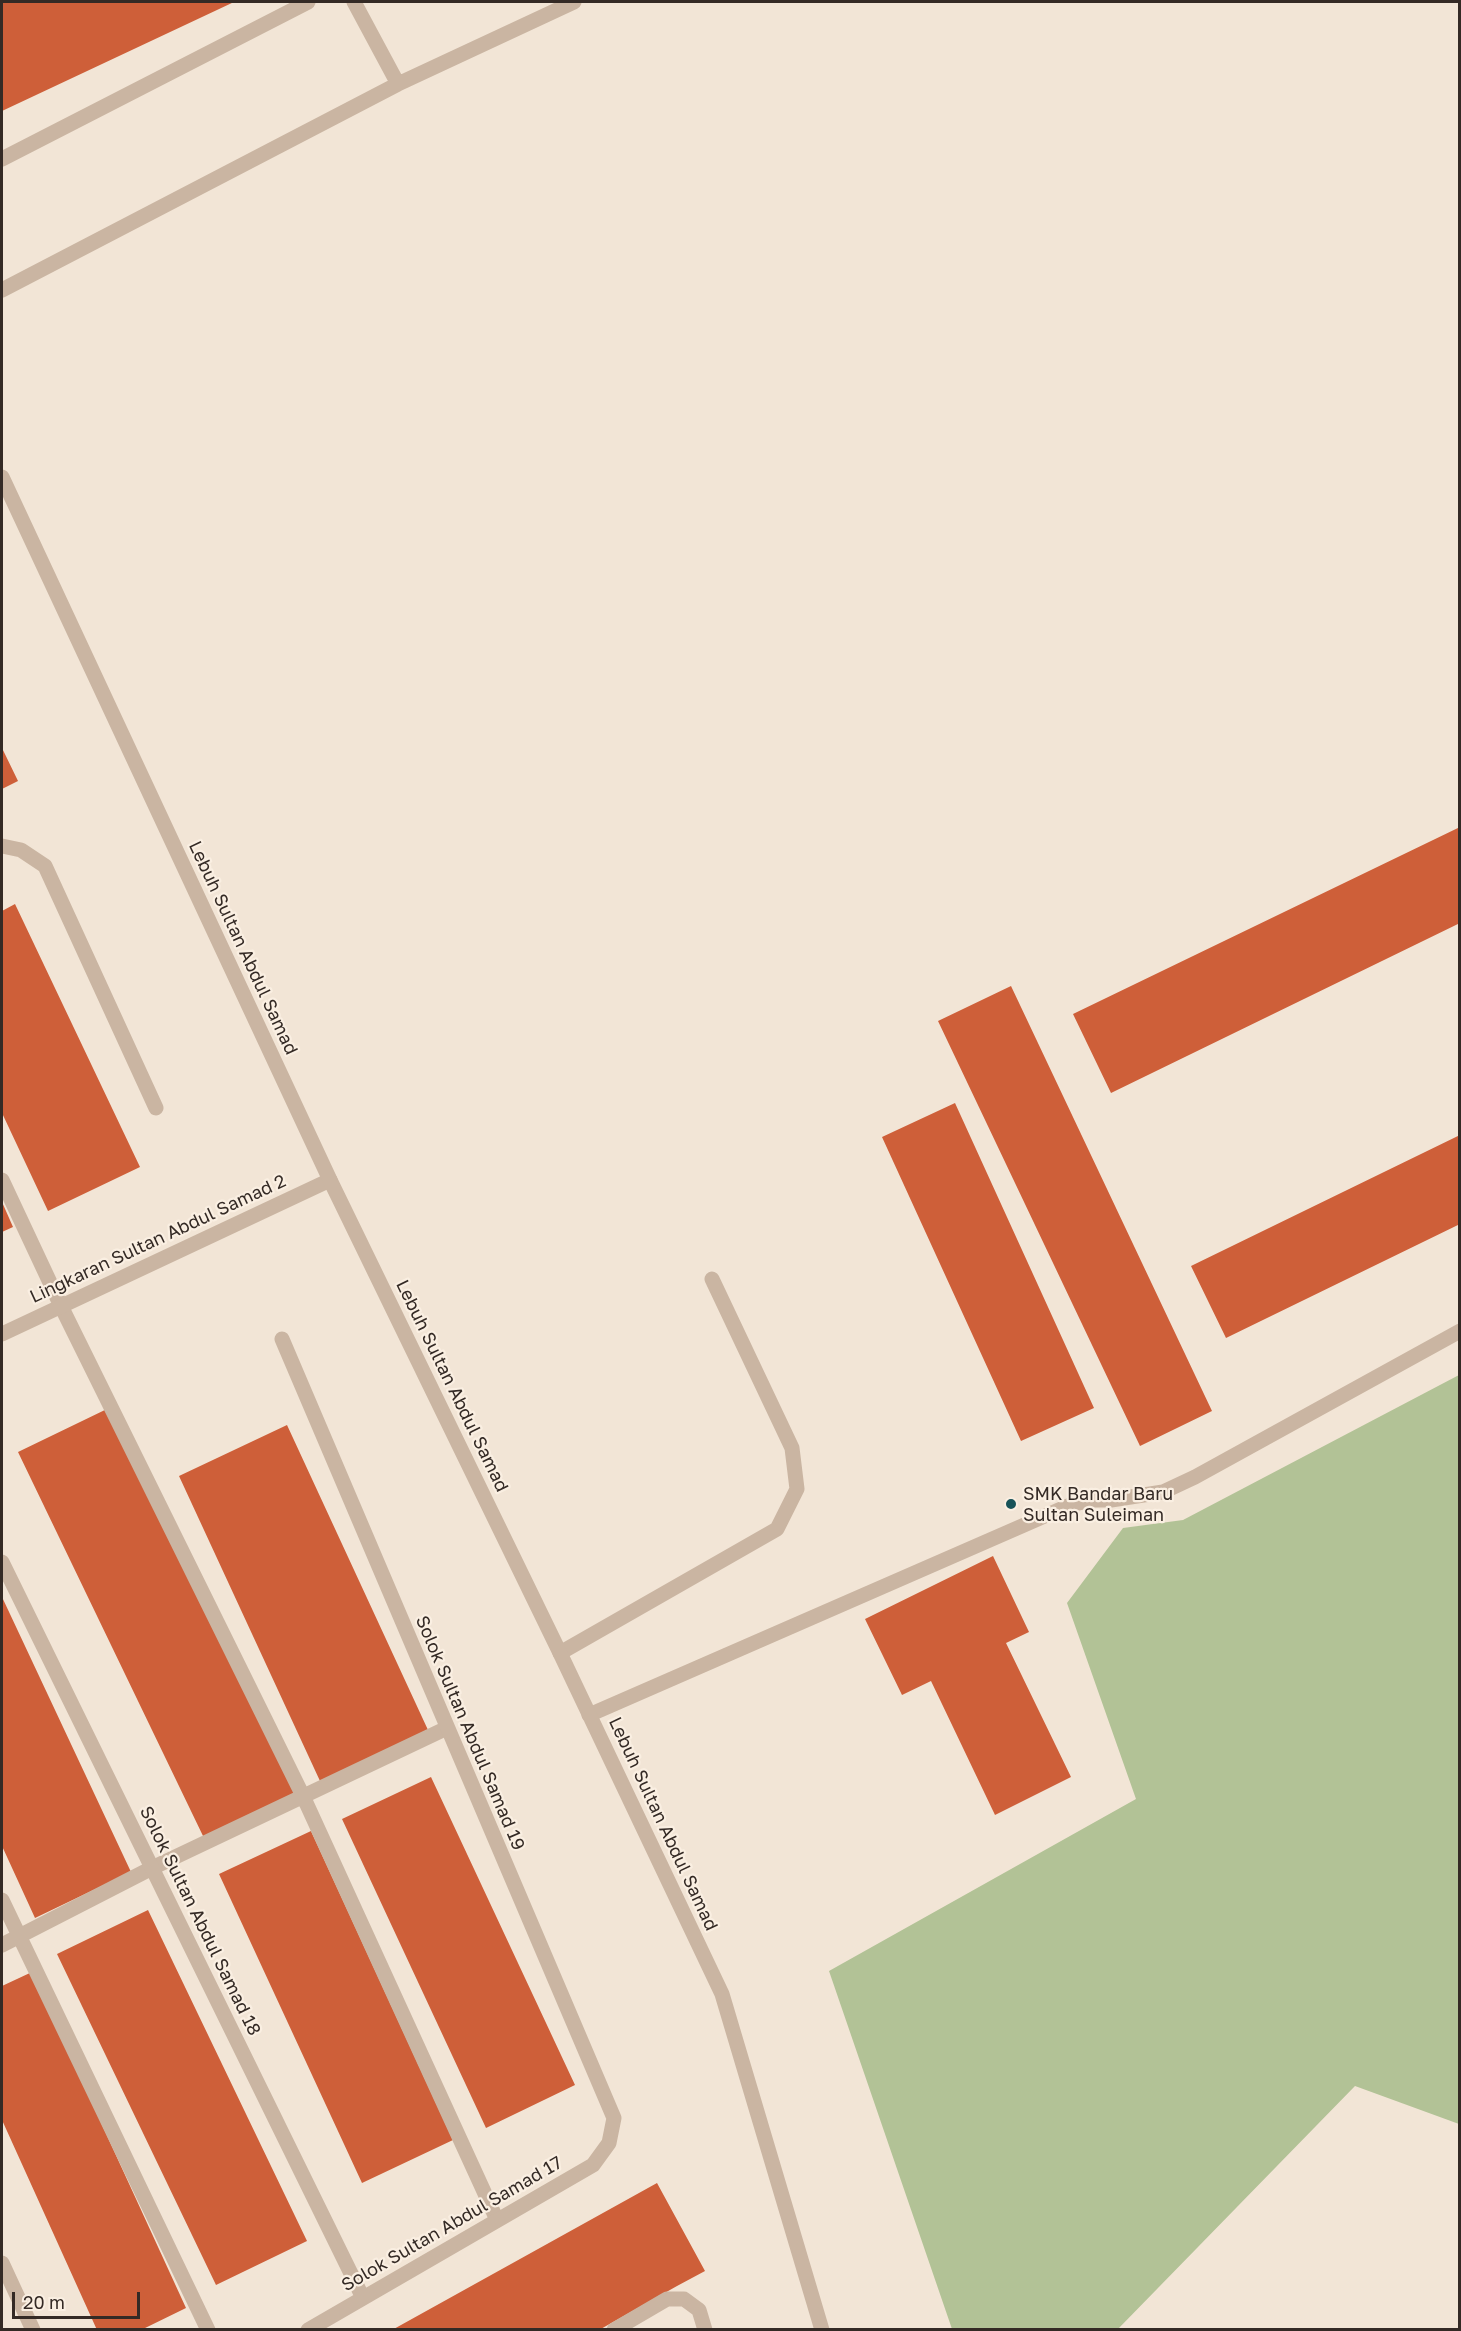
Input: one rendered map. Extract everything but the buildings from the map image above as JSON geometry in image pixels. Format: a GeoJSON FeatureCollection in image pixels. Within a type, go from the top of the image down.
{"type":"FeatureCollection","features":[{"type":"Feature","properties":{"kind":"street"},"geometry":{"type":"LineString","coordinates":[[2,159],[308,2]]}},
{"type":"Feature","properties":{"kind":"street"},"geometry":{"type":"LineString","coordinates":[[354,2],[398,84]]}},
{"type":"Feature","properties":{"kind":"street"},"geometry":{"type":"LineString","coordinates":[[2,290],[398,84],[574,2]]}},
{"type":"Feature","properties":{"kind":"street","name":"Lebuh Sultan Abdul Samad"},"geometry":{"type":"LineString","coordinates":[[2,477],[330,1180],[560,1653],[722,1994],[822,2330]]}},
{"type":"Feature","properties":{"kind":"street"},"geometry":{"type":"LineString","coordinates":[[2,846],[21,850],[45,866],[156,1108]]}},
{"type":"Feature","properties":{"kind":"street"},"geometry":{"type":"LineString","coordinates":[[2,1180],[61,1306],[303,1796],[497,2220]]}},
{"type":"Feature","properties":{"kind":"street","name":"Lingkaran Sultan Abdul Samad 2"},"geometry":{"type":"LineString","coordinates":[[2,1334],[330,1180]]}},
{"type":"Feature","properties":{"kind":"street"},"geometry":{"type":"LineString","coordinates":[[560,1653],[777,1529],[797,1489],[792,1448],[712,1279]]}},
{"type":"Feature","properties":{"kind":"street"},"geometry":{"type":"LineString","coordinates":[[589,1715],[1070,1505],[1092,1500],[1111,1500],[1163,1492],[1195,1477],[1460,1331]]}},
{"type":"Feature","properties":{"kind":"street","name":"Solok Sultan Abdul Samad 19"},"geometry":{"type":"LineString","coordinates":[[282,1339],[614,2118],[609,2143]]}},
{"type":"Feature","properties":{"kind":"street","name":"Solok Sultan Abdul Samad 18"},"geometry":{"type":"LineString","coordinates":[[2,1562],[363,2298]]}},
{"type":"Feature","properties":{"kind":"street"},"geometry":{"type":"LineString","coordinates":[[2,1945],[152,1868],[447,1728]]}},
{"type":"Feature","properties":{"kind":"street"},"geometry":{"type":"LineString","coordinates":[[2,1900],[208,2330]]}},
{"type":"Feature","properties":{"kind":"street","name":"Solok Sultan Abdul Samad 17"},"geometry":{"type":"LineString","coordinates":[[308,2330],[593,2165],[609,2143]]}},
{"type":"Feature","properties":{"kind":"street"},"geometry":{"type":"LineString","coordinates":[[2,2263],[33,2330]]}},
{"type":"Feature","properties":{"kind":"street"},"geometry":{"type":"LineString","coordinates":[[614,2330],[667,2300],[684,2299],[699,2310],[705,2330]]}},
{"type":"Feature","properties":{"kind":"green space"},"geometry":{"type":"Polygon","coordinates":[[[1459,1375],[1459,2124],[1355,2086],[1118,2329],[952,2329],[829,1971],[1136,1799],[1067,1603],[1123,1528],[1183,1520],[1459,1375]]]}},
{"type":"Feature","properties":{"kind":"place","name":"SMK Bandar Baru Sultan Suleiman"},"geometry":{"type":"Point","coordinates":[1011,1504]}}]}
